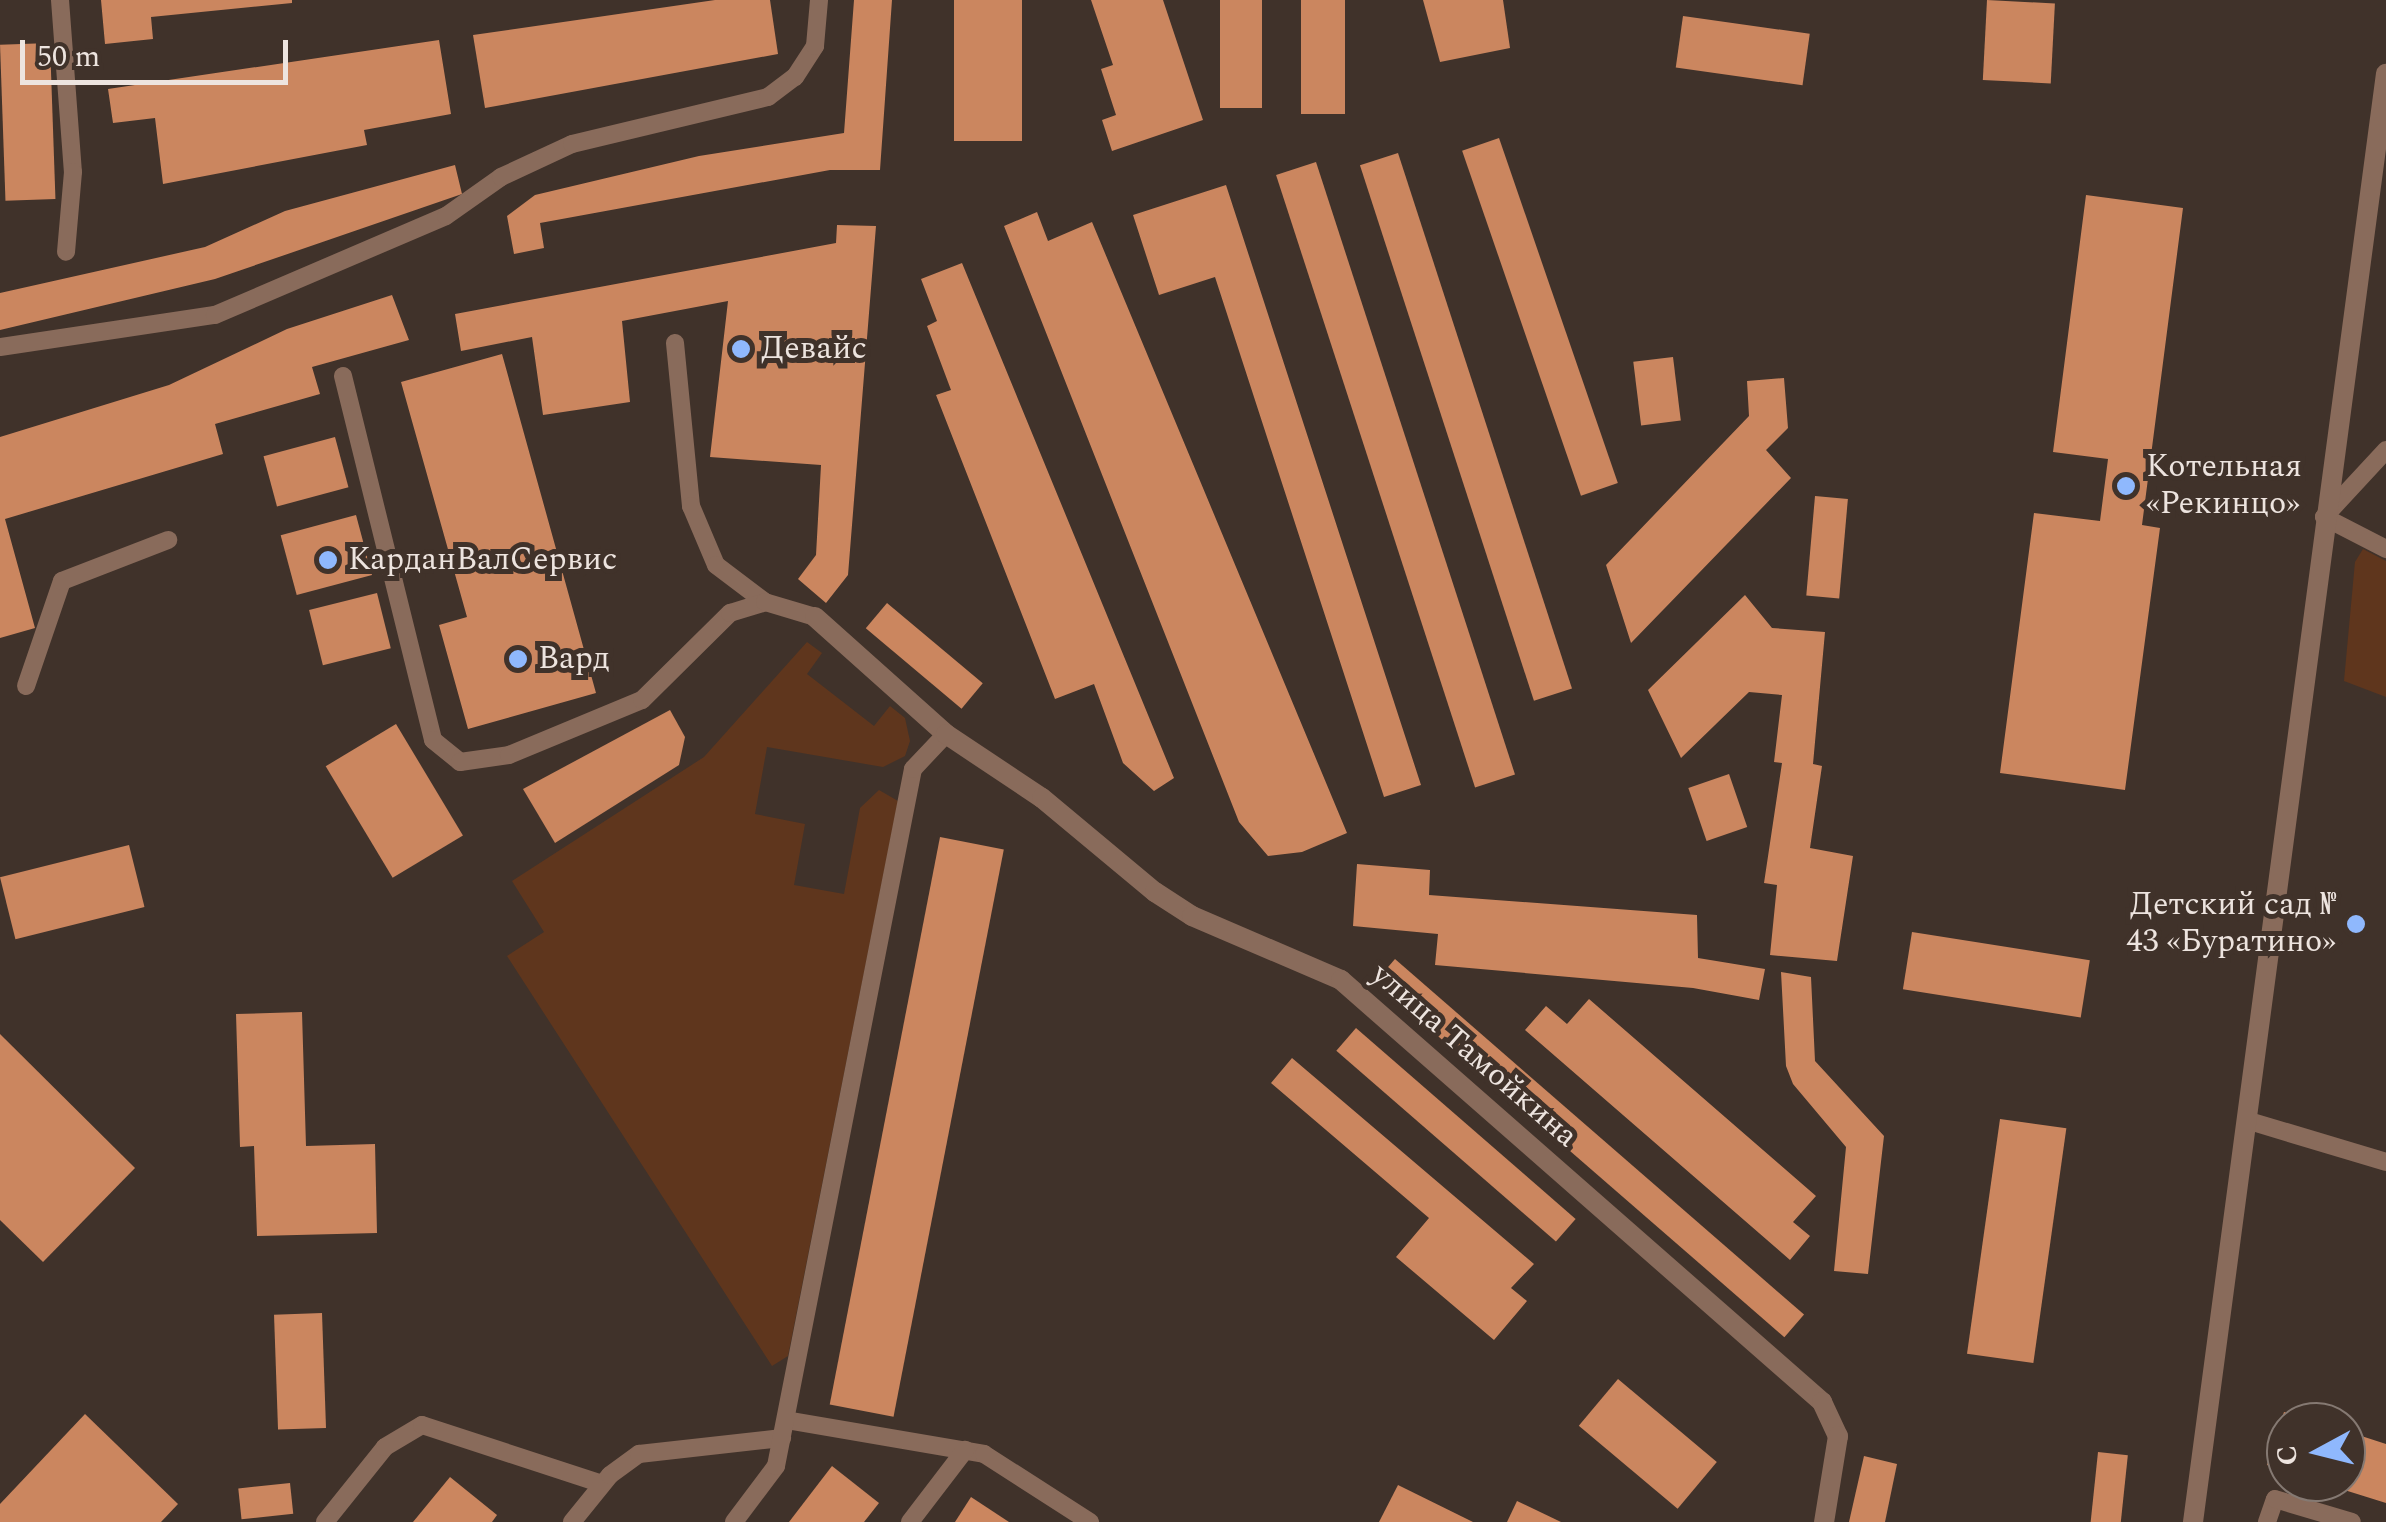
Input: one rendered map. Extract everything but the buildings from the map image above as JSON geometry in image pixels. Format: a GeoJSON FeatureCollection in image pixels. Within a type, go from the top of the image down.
{"type":"FeatureCollection","features":[{"type":"Feature","properties":{"kind":"street"},"geometry":{"type":"LineString","coordinates":[[2193,1522],[2386,74]]}},
{"type":"Feature","properties":{"kind":"street","name":"улица Тамойкина"},"geometry":{"type":"LineString","coordinates":[[815,617],[946,734],[1042,798],[1180,908],[1342,980],[1822,1402],[1838,1436],[1824,1522]]}},
{"type":"Feature","properties":{"kind":"lane"},"geometry":{"type":"LineString","coordinates":[[60,0],[73,172],[66,252]]}},
{"type":"Feature","properties":{"kind":"lane"},"geometry":{"type":"LineString","coordinates":[[0,347],[215,314],[446,216],[501,177],[572,144],[768,97],[795,77],[814,46],[819,0]]}},
{"type":"Feature","properties":{"kind":"lane"},"geometry":{"type":"LineString","coordinates":[[675,343],[691,506],[716,565],[765,602],[815,617]]}},
{"type":"Feature","properties":{"kind":"lane"},"geometry":{"type":"LineString","coordinates":[[343,376],[433,740],[460,762],[510,755],[642,700],[730,613],[765,602]]}},
{"type":"Feature","properties":{"kind":"lane"},"geometry":{"type":"LineString","coordinates":[[2386,450],[2324,517],[2386,550]]}},
{"type":"Feature","properties":{"kind":"lane"},"geometry":{"type":"LineString","coordinates":[[26,686],[62,580],[168,540]]}},
{"type":"Feature","properties":{"kind":"lane"},"geometry":{"type":"LineString","coordinates":[[734,1522],[770,1476],[784,1429],[913,769],[946,734]]}},
{"type":"Feature","properties":{"kind":"lane"},"geometry":{"type":"LineString","coordinates":[[2246,1120],[2386,1162]]}},
{"type":"Feature","properties":{"kind":"lane"},"geometry":{"type":"LineString","coordinates":[[325,1522],[385,1447],[422,1424],[602,1484]]}},
{"type":"Feature","properties":{"kind":"lane"},"geometry":{"type":"LineString","coordinates":[[572,1522],[602,1484],[639,1454],[784,1429],[984,1454],[1090,1522]]}},
{"type":"Feature","properties":{"kind":"lane"},"geometry":{"type":"LineString","coordinates":[[910,1522],[965,1450]]}},
{"type":"Feature","properties":{"kind":"lane"},"geometry":{"type":"LineString","coordinates":[[2267,1522],[2274,1499],[2352,1522]]}},
{"type":"Feature","properties":{"kind":"shaded area"},"geometry":{"type":"Polygon","coordinates":[[[2363,549],[2386,561],[2386,697],[2344,681],[2355,562],[2363,549]]]}},
{"type":"Feature","properties":{"kind":"shaded area"},"geometry":{"type":"Polygon","coordinates":[[[807,642],[822,653],[807,674],[874,726],[890,706],[905,718],[910,741],[905,756],[883,767],[767,747],[755,814],[805,824],[794,885],[844,894],[860,808],[879,790],[898,801],[788,1356],[772,1366],[507,956],[544,932],[512,881],[704,757],[807,642]]]}},
{"type":"Feature","properties":{"kind":"place","name":"Девайс"},"geometry":{"type":"Point","coordinates":[741,349]}},
{"type":"Feature","properties":{"kind":"place","name":"Котельная «Рекинцо»"},"geometry":{"type":"Point","coordinates":[2126,486]}},
{"type":"Feature","properties":{"kind":"place","name":"КарданВалСервис"},"geometry":{"type":"Point","coordinates":[328,560]}},
{"type":"Feature","properties":{"kind":"place","name":"Вард"},"geometry":{"type":"Point","coordinates":[518,659]}},
{"type":"Feature","properties":{"kind":"place","name":"Детский сад № 43 «Буратино»"},"geometry":{"type":"Point","coordinates":[2356,924]}}]}
